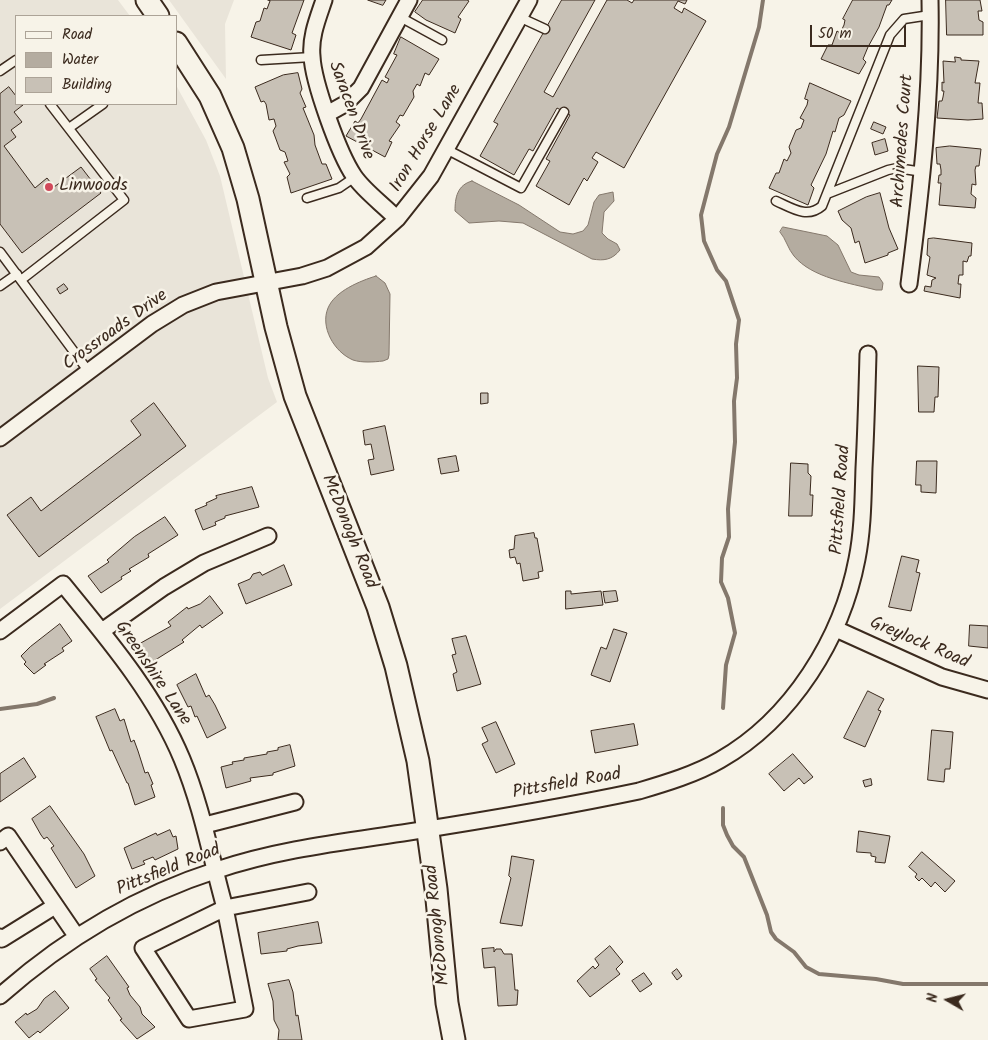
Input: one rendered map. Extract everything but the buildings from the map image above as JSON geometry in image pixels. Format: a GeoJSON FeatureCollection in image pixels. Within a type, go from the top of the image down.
{"type":"FeatureCollection","features":[{"type":"Feature","properties":{"kind":"main road"},"geometry":{"type":"LineString","coordinates":[[147,0],[157,15]]}},
{"type":"Feature","properties":{"kind":"main road","name":"McDonogh Road"},"geometry":{"type":"LineString","coordinates":[[178,47],[210,96],[233,148],[248,199],[295,396],[388,638],[411,726],[428,829],[454,1040]]}},
{"type":"Feature","properties":{"kind":"street","name":"Saracen Drive"},"geometry":{"type":"LineString","coordinates":[[324,0],[316,24],[312,57],[327,114],[344,160],[355,177],[397,219]]}},
{"type":"Feature","properties":{"kind":"street"},"geometry":{"type":"LineString","coordinates":[[327,114],[354,98],[410,0]]}},
{"type":"Feature","properties":{"kind":"street","name":"Iron Horse Lane"},"geometry":{"type":"LineString","coordinates":[[267,283],[302,276],[327,268],[348,258],[366,247],[397,219],[430,176],[529,0]]}},
{"type":"Feature","properties":{"kind":"street","name":"Archimedes Court"},"geometry":{"type":"LineString","coordinates":[[909,284],[923,172],[930,7]]}},
{"type":"Feature","properties":{"kind":"street","name":"Crossroads Drive"},"geometry":{"type":"LineString","coordinates":[[0,438],[152,324],[183,305],[216,292],[267,283]]}},
{"type":"Feature","properties":{"kind":"street","name":"Pittsfield Road"},"geometry":{"type":"LineString","coordinates":[[0,996],[49,956],[107,917],[139,901],[215,870],[280,853],[428,829],[639,791],[664,784],[720,760],[750,738],[783,708],[803,684],[836,628],[852,583],[861,534],[868,354]]}},
{"type":"Feature","properties":{"kind":"street"},"geometry":{"type":"LineString","coordinates":[[102,632],[164,587],[204,563],[268,536]]}},
{"type":"Feature","properties":{"kind":"street","name":"Greenshire Lane"},"geometry":{"type":"LineString","coordinates":[[0,631],[63,584],[102,632],[157,710],[170,732],[194,789],[205,825],[225,908]]}},
{"type":"Feature","properties":{"kind":"street","name":"Greylock Road"},"geometry":{"type":"LineString","coordinates":[[836,628],[942,677],[988,690]]}},
{"type":"Feature","properties":{"kind":"street"},"geometry":{"type":"LineString","coordinates":[[205,825],[295,802]]}},
{"type":"Feature","properties":{"kind":"street"},"geometry":{"type":"LineString","coordinates":[[0,842],[8,836],[77,937]]}},
{"type":"Feature","properties":{"kind":"street"},"geometry":{"type":"LineString","coordinates":[[225,908],[245,1009],[190,1019],[143,948],[225,908],[308,892]]}},
{"type":"Feature","properties":{"kind":"street"},"geometry":{"type":"LineString","coordinates":[[0,937],[2,939],[56,906]]}},
{"type":"Feature","properties":{"kind":"lane"},"geometry":{"type":"LineString","coordinates":[[776,201],[809,213],[816,212],[822,206],[890,35],[904,20],[930,7]]}},
{"type":"Feature","properties":{"kind":"lane"},"geometry":{"type":"LineString","coordinates":[[400,17],[442,40]]}},
{"type":"Feature","properties":{"kind":"lane"},"geometry":{"type":"LineString","coordinates":[[519,17],[545,30]]}},
{"type":"Feature","properties":{"kind":"lane"},"geometry":{"type":"LineString","coordinates":[[261,60],[312,57]]}},
{"type":"Feature","properties":{"kind":"lane"},"geometry":{"type":"LineString","coordinates":[[0,71],[15,61]]}},
{"type":"Feature","properties":{"kind":"lane"},"geometry":{"type":"LineString","coordinates":[[0,286],[19,277],[124,200],[51,105]]}},
{"type":"Feature","properties":{"kind":"lane"},"geometry":{"type":"LineString","coordinates":[[69,128],[102,105]]}},
{"type":"Feature","properties":{"kind":"lane"},"geometry":{"type":"LineString","coordinates":[[446,149],[520,188],[564,112]]}},
{"type":"Feature","properties":{"kind":"lane"},"geometry":{"type":"LineString","coordinates":[[827,194],[888,170],[897,168],[923,172]]}},
{"type":"Feature","properties":{"kind":"lane"},"geometry":{"type":"LineString","coordinates":[[306,198],[339,188],[355,177]]}},
{"type":"Feature","properties":{"kind":"lane"},"geometry":{"type":"LineString","coordinates":[[0,252],[89,372]]}},
{"type":"Feature","properties":{"kind":"shaded area"},"geometry":{"type":"Polygon","coordinates":[[[0,0],[118,0],[129,15],[15,15],[15,105],[178,105],[178,89],[206,140],[220,176],[268,378],[277,402],[0,609],[0,0]]]}},
{"type":"Feature","properties":{"kind":"shaded area"},"geometry":{"type":"Polygon","coordinates":[[[169,0],[234,0],[225,24],[226,79],[169,0]]]}},
{"type":"Feature","properties":{"kind":"water"},"geometry":{"type":"Polygon","coordinates":[[[472,181],[519,205],[560,232],[573,234],[583,231],[588,225],[594,202],[599,195],[613,192],[614,201],[604,212],[602,233],[617,244],[620,250],[608,259],[592,259],[523,223],[499,221],[469,223],[455,211],[455,206],[456,197],[460,189],[472,181]]]}},
{"type":"Feature","properties":{"kind":"water"},"geometry":{"type":"Polygon","coordinates":[[[783,227],[827,236],[838,245],[851,272],[859,275],[879,277],[883,283],[882,290],[832,279],[811,270],[792,253],[780,232],[783,227]]]}},
{"type":"Feature","properties":{"kind":"water"},"geometry":{"type":"Polygon","coordinates":[[[376,276],[385,283],[390,294],[389,355],[388,359],[383,361],[357,361],[340,351],[330,338],[327,331],[326,315],[331,302],[342,292],[376,276]]]}},
{"type":"Feature","properties":{"kind":"waterway"},"geometry":{"type":"LineString","coordinates":[[723,708],[726,665],[735,633],[728,598],[721,582],[722,558],[729,537],[728,509],[735,442],[734,401],[737,378],[736,344],[739,320],[726,281],[717,270],[704,241],[701,215],[717,154],[729,127],[759,27],[763,0]]}},
{"type":"Feature","properties":{"kind":"waterway"},"geometry":{"type":"LineString","coordinates":[[0,709],[37,704],[54,698]]}},
{"type":"Feature","properties":{"kind":"waterway"},"geometry":{"type":"LineString","coordinates":[[723,808],[723,825],[733,846],[744,857],[767,915],[771,932],[776,939],[794,952],[806,967],[819,974],[876,979],[903,984],[988,984]]}},
{"type":"Feature","properties":{"kind":"place","name":"Linwoods"},"geometry":{"type":"Point","coordinates":[49,187]}}]}
